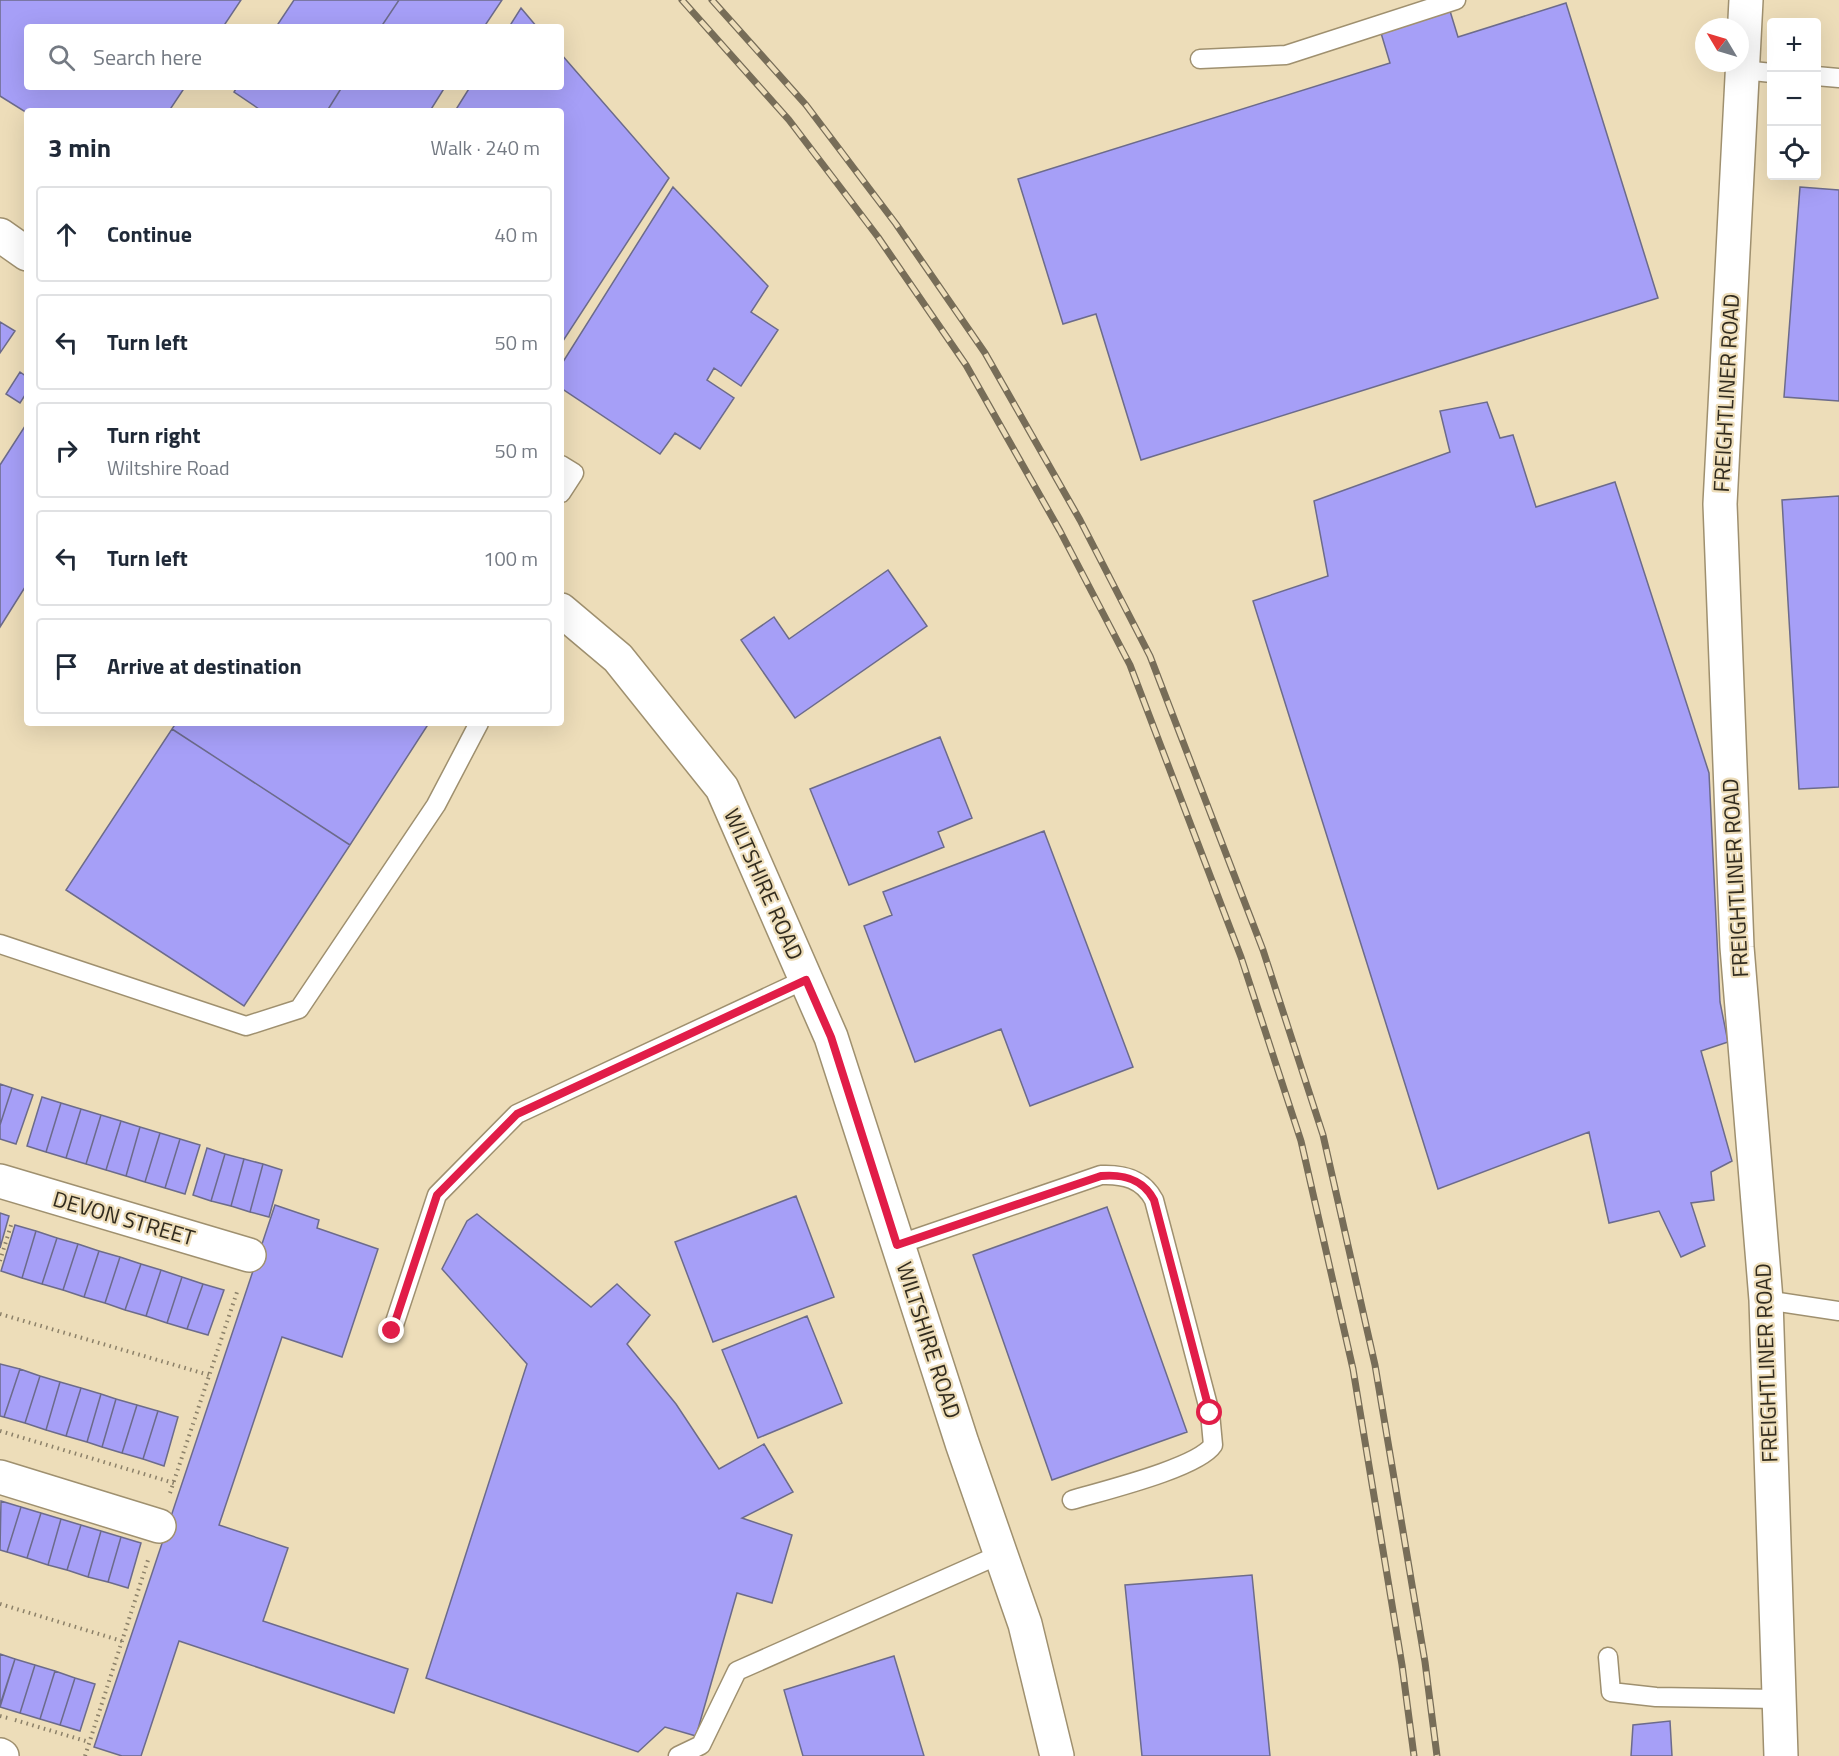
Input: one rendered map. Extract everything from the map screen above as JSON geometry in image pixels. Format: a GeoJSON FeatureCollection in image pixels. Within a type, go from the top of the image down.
{"type":"FeatureCollection","features":[{"type":"Feature","properties":{"kind":"street","name":"FREIGHTLINER ROAD"},"geometry":{"type":"LineString","coordinates":[[1746,0],[1757,72],[1720,504],[1737,947],[1766,1300],[1780,1756]]}},
{"type":"Feature","properties":{"kind":"street"},"geometry":{"type":"LineString","coordinates":[[0,235],[24,252]]}},
{"type":"Feature","properties":{"kind":"street","name":"WILTSHIRE ROAD"},"geometry":{"type":"LineString","coordinates":[[564,613],[618,658],[722,788],[831,1037],[897,1245],[1025,1624],[1057,1756]]}},
{"type":"Feature","properties":{"kind":"street","name":"DEVON STREET"},"geometry":{"type":"LineString","coordinates":[[0,1181],[249,1255]]}},
{"type":"Feature","properties":{"kind":"street"},"geometry":{"type":"LineString","coordinates":[[0,1477],[159,1526]]}},
{"type":"Feature","properties":{"kind":"lane"},"geometry":{"type":"LineString","coordinates":[[1200,59],[1286,55],[1456,0]]}},
{"type":"Feature","properties":{"kind":"lane"},"geometry":{"type":"LineString","coordinates":[[1821,76],[1839,78]]}},
{"type":"Feature","properties":{"kind":"lane"},"geometry":{"type":"LineString","coordinates":[[564,467],[574,473],[564,488]]}},
{"type":"Feature","properties":{"kind":"lane"},"geometry":{"type":"LineString","coordinates":[[0,944],[246,1026],[299,1009],[436,804],[477,726]]}},
{"type":"Feature","properties":{"kind":"lane"},"geometry":{"type":"LineString","coordinates":[[392,1331],[437,1195],[517,1114],[806,980]]}},
{"type":"Feature","properties":{"kind":"lane"},"geometry":{"type":"LineString","coordinates":[[897,1245],[1101,1176],[1125,1175],[1141,1183],[1149,1191],[1154,1200],[1210,1413],[1213,1445],[1208,1453],[1187,1463],[1072,1500]]}},
{"type":"Feature","properties":{"kind":"lane"},"geometry":{"type":"LineString","coordinates":[[1766,1300],[1839,1311]]}},
{"type":"Feature","properties":{"kind":"lane"},"geometry":{"type":"LineString","coordinates":[[678,1756],[701,1746],[737,1671],[1001,1554]]}},
{"type":"Feature","properties":{"kind":"lane"},"geometry":{"type":"LineString","coordinates":[[1608,1657],[1611,1692],[1656,1697],[1777,1699]]}},
{"type":"Feature","properties":{"kind":"path"},"geometry":{"type":"LineString","coordinates":[[0,1261],[13,1219]]}},
{"type":"Feature","properties":{"kind":"path"},"geometry":{"type":"LineString","coordinates":[[0,1314],[209,1375]]}},
{"type":"Feature","properties":{"kind":"path"},"geometry":{"type":"LineString","coordinates":[[0,1431],[174,1483]]}},
{"type":"Feature","properties":{"kind":"path"},"geometry":{"type":"LineString","coordinates":[[0,1605],[122,1641]]}},
{"type":"Feature","properties":{"kind":"path"},"geometry":{"type":"LineString","coordinates":[[0,1716],[89,1742]]}},
{"type":"Feature","properties":{"kind":"building"},"geometry":{"type":"Polygon","coordinates":[[[0,0],[241,0],[225,24],[24,24],[24,90],[183,90],[171,108],[24,108],[24,111],[0,96],[0,0]]]}},
{"type":"Feature","properties":{"kind":"building"},"geometry":{"type":"Polygon","coordinates":[[[294,0],[399,0],[383,24],[278,24],[294,0]]]}},
{"type":"Feature","properties":{"kind":"building"},"geometry":{"type":"Polygon","coordinates":[[[399,0],[502,0],[486,24],[383,24],[399,0]]]}},
{"type":"Feature","properties":{"kind":"building"},"geometry":{"type":"Polygon","coordinates":[[[1566,3],[1658,298],[1141,460],[1096,314],[1063,324],[1018,179],[1390,63],[1381,33],[1450,11],[1458,37],[1566,3]]]}},
{"type":"Feature","properties":{"kind":"building"},"geometry":{"type":"Polygon","coordinates":[[[521,8],[534,24],[511,24],[521,8]]]}},
{"type":"Feature","properties":{"kind":"building"},"geometry":{"type":"Polygon","coordinates":[[[564,57],[669,178],[564,339],[564,108],[457,108],[468,90],[564,90],[564,57]]]}},
{"type":"Feature","properties":{"kind":"building"},"geometry":{"type":"Polygon","coordinates":[[[235,90],[340,90],[329,108],[258,108],[234,92],[235,90]]]}},
{"type":"Feature","properties":{"kind":"building"},"geometry":{"type":"Polygon","coordinates":[[[340,90],[443,90],[432,108],[329,108],[340,90]]]}},
{"type":"Feature","properties":{"kind":"building"},"geometry":{"type":"Polygon","coordinates":[[[673,187],[768,286],[751,312],[778,330],[741,386],[714,368],[707,380],[734,398],[700,449],[675,433],[660,454],[564,390],[564,360],[673,187]]]}},
{"type":"Feature","properties":{"kind":"building"},"geometry":{"type":"Polygon","coordinates":[[[1800,187],[1839,190],[1839,401],[1784,397],[1800,187]]]}},
{"type":"Feature","properties":{"kind":"building"},"geometry":{"type":"Polygon","coordinates":[[[0,322],[15,331],[0,353],[0,322]]]}},
{"type":"Feature","properties":{"kind":"building"},"geometry":{"type":"Polygon","coordinates":[[[20,372],[24,375],[24,397],[20,403],[6,394],[20,372]]]}},
{"type":"Feature","properties":{"kind":"building"},"geometry":{"type":"Polygon","coordinates":[[[1487,402],[1500,438],[1513,435],[1536,507],[1615,482],[1709,773],[1720,1002],[1728,1042],[1701,1051],[1732,1161],[1711,1172],[1714,1200],[1691,1203],[1705,1246],[1681,1257],[1659,1211],[1609,1223],[1589,1132],[1438,1189],[1253,601],[1328,576],[1314,501],[1450,452],[1440,411],[1487,402]]]}},
{"type":"Feature","properties":{"kind":"building"},"geometry":{"type":"Polygon","coordinates":[[[24,428],[24,589],[0,627],[0,465],[24,428]]]}},
{"type":"Feature","properties":{"kind":"building"},"geometry":{"type":"Polygon","coordinates":[[[1839,496],[1839,787],[1799,789],[1782,500],[1839,496]]]}},
{"type":"Feature","properties":{"kind":"building"},"geometry":{"type":"Polygon","coordinates":[[[888,570],[927,626],[795,718],[741,640],[774,617],[789,639],[888,570]]]}},
{"type":"Feature","properties":{"kind":"building"},"geometry":{"type":"Polygon","coordinates":[[[174,726],[427,726],[350,845],[172,729],[174,726]]]}},
{"type":"Feature","properties":{"kind":"building"},"geometry":{"type":"Polygon","coordinates":[[[172,729],[350,845],[244,1006],[66,890],[172,729]]]}},
{"type":"Feature","properties":{"kind":"building"},"geometry":{"type":"Polygon","coordinates":[[[940,737],[972,818],[938,832],[944,847],[849,885],[810,789],[940,737]]]}},
{"type":"Feature","properties":{"kind":"building"},"geometry":{"type":"Polygon","coordinates":[[[1044,831],[1133,1067],[1030,1106],[1001,1029],[915,1062],[864,926],[892,915],[883,892],[1044,831]]]}},
{"type":"Feature","properties":{"kind":"building"},"geometry":{"type":"Polygon","coordinates":[[[0,1084],[12,1088],[0,1125],[0,1084]]]}},
{"type":"Feature","properties":{"kind":"building"},"geometry":{"type":"Polygon","coordinates":[[[12,1088],[33,1095],[16,1144],[0,1139],[0,1125],[12,1088]]]}},
{"type":"Feature","properties":{"kind":"building"},"geometry":{"type":"Polygon","coordinates":[[[42,1097],[61,1103],[46,1152],[27,1146],[42,1097]]]}},
{"type":"Feature","properties":{"kind":"building"},"geometry":{"type":"Polygon","coordinates":[[[61,1103],[81,1109],[66,1158],[46,1152],[61,1103]]]}},
{"type":"Feature","properties":{"kind":"building"},"geometry":{"type":"Polygon","coordinates":[[[81,1109],[101,1115],[86,1164],[66,1158],[81,1109]]]}},
{"type":"Feature","properties":{"kind":"building"},"geometry":{"type":"Polygon","coordinates":[[[101,1115],[121,1121],[106,1170],[86,1164],[101,1115]]]}},
{"type":"Feature","properties":{"kind":"building"},"geometry":{"type":"Polygon","coordinates":[[[121,1121],[140,1127],[126,1176],[106,1170],[121,1121]]]}},
{"type":"Feature","properties":{"kind":"building"},"geometry":{"type":"Polygon","coordinates":[[[140,1127],[160,1133],[145,1182],[126,1176],[140,1127]]]}},
{"type":"Feature","properties":{"kind":"building"},"geometry":{"type":"Polygon","coordinates":[[[160,1133],[180,1139],[165,1188],[145,1182],[160,1133]]]}},
{"type":"Feature","properties":{"kind":"building"},"geometry":{"type":"Polygon","coordinates":[[[180,1139],[200,1145],[185,1194],[165,1188],[180,1139]]]}},
{"type":"Feature","properties":{"kind":"building"},"geometry":{"type":"Polygon","coordinates":[[[207,1148],[225,1154],[211,1201],[193,1195],[207,1148]]]}},
{"type":"Feature","properties":{"kind":"building"},"geometry":{"type":"Polygon","coordinates":[[[225,1154],[244,1159],[231,1206],[211,1201],[225,1154]]]}},
{"type":"Feature","properties":{"kind":"building"},"geometry":{"type":"Polygon","coordinates":[[[244,1159],[263,1164],[250,1212],[231,1206],[244,1159]]]}},
{"type":"Feature","properties":{"kind":"building"},"geometry":{"type":"Polygon","coordinates":[[[263,1164],[282,1170],[269,1217],[250,1212],[263,1164]]]}},
{"type":"Feature","properties":{"kind":"building"},"geometry":{"type":"Polygon","coordinates":[[[796,1196],[834,1297],[713,1342],[675,1242],[796,1196]]]}},
{"type":"Feature","properties":{"kind":"building"},"geometry":{"type":"Polygon","coordinates":[[[275,1205],[319,1220],[317,1228],[378,1249],[342,1357],[282,1337],[219,1525],[288,1548],[263,1621],[408,1669],[394,1713],[179,1641],[141,1756],[122,1756],[94,1747],[275,1205]]]}},
{"type":"Feature","properties":{"kind":"building"},"geometry":{"type":"Polygon","coordinates":[[[1107,1207],[1187,1432],[1052,1480],[973,1255],[1107,1207]]]}},
{"type":"Feature","properties":{"kind":"building"},"geometry":{"type":"Polygon","coordinates":[[[0,1213],[9,1216],[0,1248],[0,1213]]]}},
{"type":"Feature","properties":{"kind":"building"},"geometry":{"type":"Polygon","coordinates":[[[477,1214],[591,1307],[617,1284],[650,1315],[627,1344],[676,1404],[719,1469],[764,1444],[793,1492],[742,1518],[792,1535],[772,1603],[737,1593],[696,1736],[665,1727],[638,1752],[426,1678],[527,1364],[442,1269],[467,1221],[477,1214]]]}},
{"type":"Feature","properties":{"kind":"building"},"geometry":{"type":"Polygon","coordinates":[[[15,1225],[36,1231],[22,1278],[1,1271],[15,1225]]]}},
{"type":"Feature","properties":{"kind":"building"},"geometry":{"type":"Polygon","coordinates":[[[36,1231],[57,1238],[42,1284],[22,1278],[36,1231]]]}},
{"type":"Feature","properties":{"kind":"building"},"geometry":{"type":"Polygon","coordinates":[[[57,1238],[78,1244],[63,1290],[42,1284],[57,1238]]]}},
{"type":"Feature","properties":{"kind":"building"},"geometry":{"type":"Polygon","coordinates":[[[78,1244],[99,1251],[84,1297],[63,1290],[78,1244]]]}},
{"type":"Feature","properties":{"kind":"building"},"geometry":{"type":"Polygon","coordinates":[[[99,1251],[120,1257],[105,1303],[84,1297],[99,1251]]]}},
{"type":"Feature","properties":{"kind":"building"},"geometry":{"type":"Polygon","coordinates":[[[120,1257],[141,1264],[125,1310],[105,1303],[120,1257]]]}},
{"type":"Feature","properties":{"kind":"building"},"geometry":{"type":"Polygon","coordinates":[[[141,1264],[161,1270],[146,1316],[125,1310],[141,1264]]]}},
{"type":"Feature","properties":{"kind":"building"},"geometry":{"type":"Polygon","coordinates":[[[161,1270],[182,1277],[167,1323],[146,1316],[161,1270]]]}},
{"type":"Feature","properties":{"kind":"building"},"geometry":{"type":"Polygon","coordinates":[[[182,1277],[203,1284],[187,1329],[167,1323],[182,1277]]]}},
{"type":"Feature","properties":{"kind":"building"},"geometry":{"type":"Polygon","coordinates":[[[203,1284],[224,1290],[208,1335],[187,1329],[203,1284]]]}},
{"type":"Feature","properties":{"kind":"building"},"geometry":{"type":"Polygon","coordinates":[[[807,1316],[842,1403],[758,1438],[722,1350],[807,1316]]]}},
{"type":"Feature","properties":{"kind":"building"},"geometry":{"type":"Polygon","coordinates":[[[0,1364],[20,1369],[4,1417],[0,1416],[0,1364]]]}},
{"type":"Feature","properties":{"kind":"building"},"geometry":{"type":"Polygon","coordinates":[[[20,1369],[40,1376],[25,1423],[4,1417],[20,1369]]]}},
{"type":"Feature","properties":{"kind":"building"},"geometry":{"type":"Polygon","coordinates":[[[40,1376],[60,1382],[46,1430],[25,1423],[40,1376]]]}},
{"type":"Feature","properties":{"kind":"building"},"geometry":{"type":"Polygon","coordinates":[[[60,1382],[81,1388],[66,1436],[46,1430],[60,1382]]]}},
{"type":"Feature","properties":{"kind":"building"},"geometry":{"type":"Polygon","coordinates":[[[81,1388],[101,1394],[87,1442],[66,1436],[81,1388]]]}},
{"type":"Feature","properties":{"kind":"building"},"geometry":{"type":"Polygon","coordinates":[[[101,1394],[116,1399],[102,1447],[87,1442],[101,1394]]]}},
{"type":"Feature","properties":{"kind":"building"},"geometry":{"type":"Polygon","coordinates":[[[116,1399],[137,1405],[122,1453],[102,1447],[116,1399]]]}},
{"type":"Feature","properties":{"kind":"building"},"geometry":{"type":"Polygon","coordinates":[[[137,1405],[158,1411],[143,1459],[122,1453],[137,1405]]]}},
{"type":"Feature","properties":{"kind":"building"},"geometry":{"type":"Polygon","coordinates":[[[158,1411],[178,1417],[164,1466],[143,1459],[158,1411]]]}},
{"type":"Feature","properties":{"kind":"building"},"geometry":{"type":"Polygon","coordinates":[[[1,1501],[21,1507],[7,1552],[0,1550],[1,1501]]]}},
{"type":"Feature","properties":{"kind":"building"},"geometry":{"type":"Polygon","coordinates":[[[21,1507],[41,1513],[27,1558],[7,1552],[21,1507]]]}},
{"type":"Feature","properties":{"kind":"building"},"geometry":{"type":"Polygon","coordinates":[[[41,1513],[61,1519],[48,1565],[27,1558],[41,1513]]]}},
{"type":"Feature","properties":{"kind":"building"},"geometry":{"type":"Polygon","coordinates":[[[61,1519],[81,1525],[67,1570],[48,1565],[61,1519]]]}},
{"type":"Feature","properties":{"kind":"building"},"geometry":{"type":"Polygon","coordinates":[[[81,1525],[101,1531],[88,1577],[67,1570],[81,1525]]]}},
{"type":"Feature","properties":{"kind":"building"},"geometry":{"type":"Polygon","coordinates":[[[101,1531],[121,1537],[108,1582],[88,1577],[101,1531]]]}},
{"type":"Feature","properties":{"kind":"building"},"geometry":{"type":"Polygon","coordinates":[[[121,1537],[141,1543],[128,1588],[108,1582],[121,1537]]]}},
{"type":"Feature","properties":{"kind":"building"},"geometry":{"type":"Polygon","coordinates":[[[1252,1575],[1270,1756],[1142,1756],[1125,1585],[1252,1575]]]}},
{"type":"Feature","properties":{"kind":"building"},"geometry":{"type":"Polygon","coordinates":[[[0,1654],[15,1659],[0,1705],[0,1654]]]}},
{"type":"Feature","properties":{"kind":"building"},"geometry":{"type":"Polygon","coordinates":[[[894,1656],[924,1756],[803,1756],[784,1690],[894,1656]]]}},
{"type":"Feature","properties":{"kind":"building"},"geometry":{"type":"Polygon","coordinates":[[[15,1659],[35,1665],[20,1713],[0,1707],[15,1659]]]}},
{"type":"Feature","properties":{"kind":"building"},"geometry":{"type":"Polygon","coordinates":[[[35,1665],[55,1671],[40,1719],[20,1713],[35,1665]]]}},
{"type":"Feature","properties":{"kind":"building"},"geometry":{"type":"Polygon","coordinates":[[[55,1671],[75,1678],[60,1725],[40,1719],[55,1671]]]}},
{"type":"Feature","properties":{"kind":"building"},"geometry":{"type":"Polygon","coordinates":[[[75,1678],[95,1684],[80,1731],[60,1725],[75,1678]]]}},
{"type":"Feature","properties":{"kind":"building"},"geometry":{"type":"Polygon","coordinates":[[[1670,1721],[1672,1756],[1631,1756],[1633,1725],[1670,1721]]]}},
{"type":"Feature","properties":{"kind":"railway"},"geometry":{"type":"LineString","coordinates":[[682,0],[789,120],[878,237],[966,365],[1060,531],[1130,665],[1241,957],[1301,1141],[1353,1369],[1402,1665],[1414,1756]]}},
{"type":"Feature","properties":{"kind":"railway"},"geometry":{"type":"LineString","coordinates":[[712,0],[806,105],[896,224],[985,353],[1080,520],[1150,656],[1263,950],[1323,1135],[1375,1365],[1425,1662],[1437,1756]]}},
{"type":"Feature","properties":{"kind":"route"},"geometry":{"type":"LineString","coordinates":[[392,1331],[437,1195],[517,1114],[806,980],[831,1037],[897,1245],[1101,1176],[1125,1175],[1141,1183],[1154,1200],[1210,1413]]}}]}
